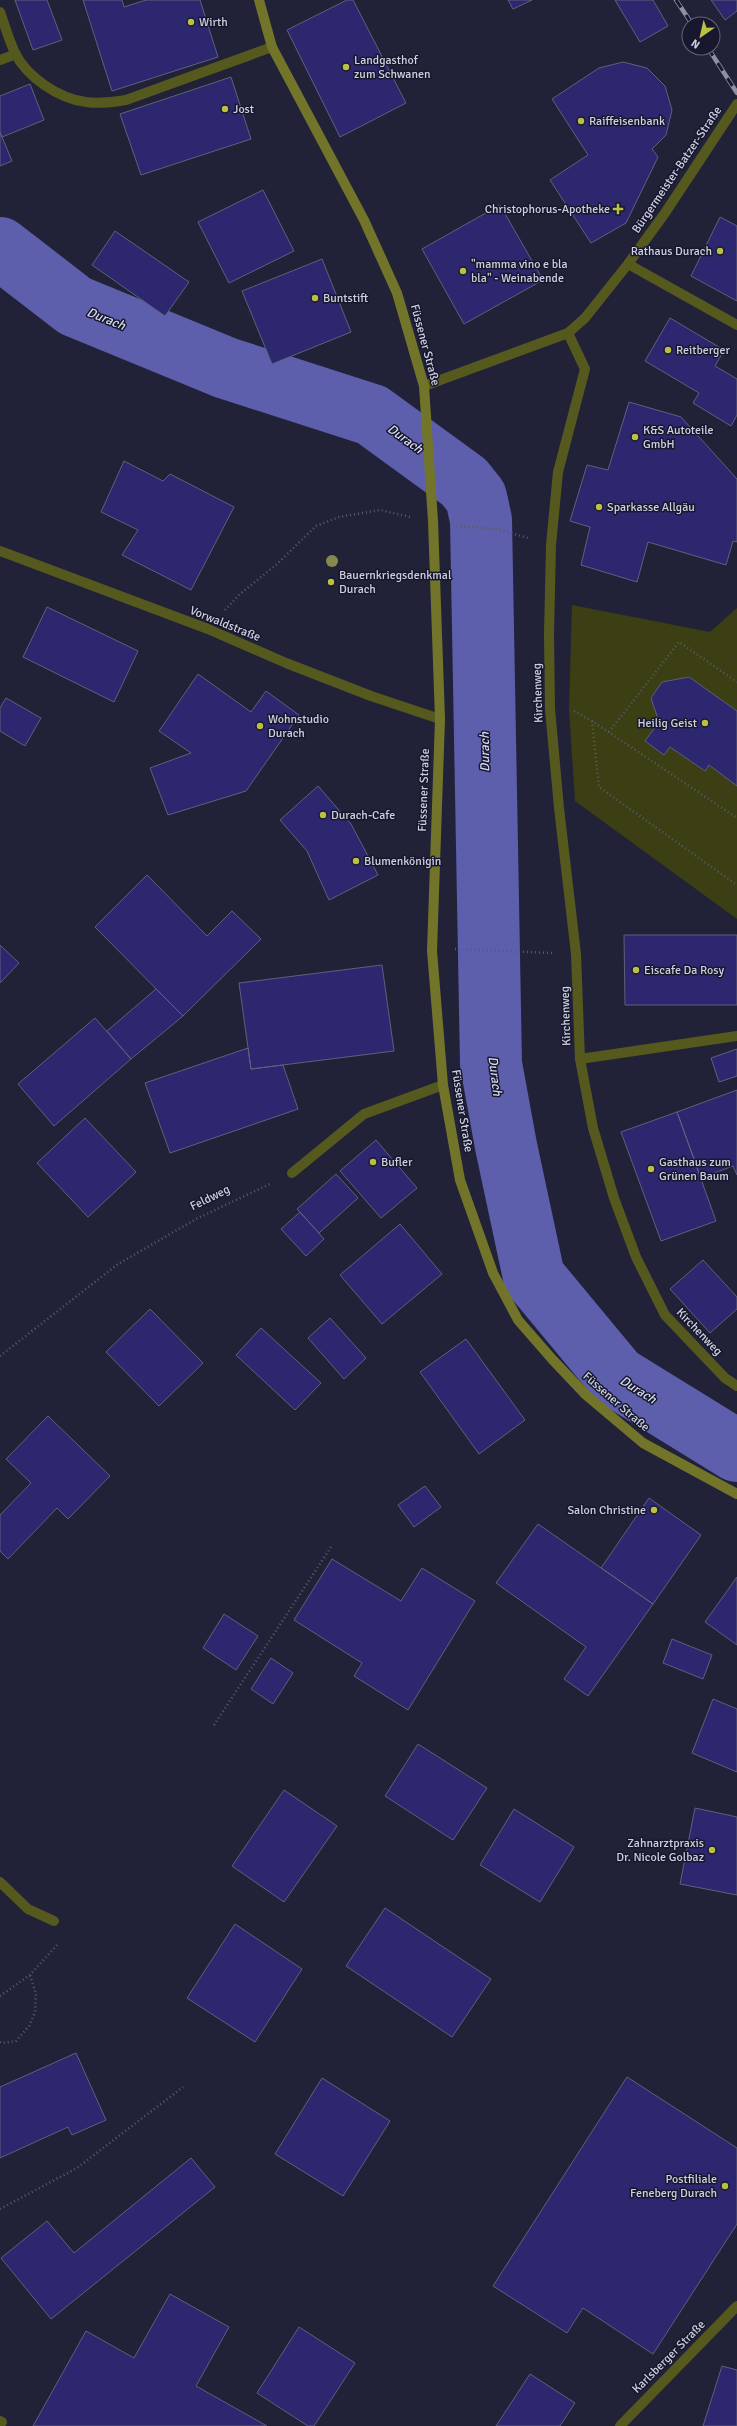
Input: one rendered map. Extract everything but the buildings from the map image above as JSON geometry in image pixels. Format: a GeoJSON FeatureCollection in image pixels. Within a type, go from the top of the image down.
{"type":"FeatureCollection","features":[{"type":"Feature","properties":{"kind":"main road","name":"Füssener Straße"},"geometry":{"type":"LineString","coordinates":[[259,0],[272,47],[364,220],[397,293],[424,386],[433,521],[440,719],[432,951],[443,1086],[460,1180],[493,1274],[518,1320],[586,1395],[643,1443],[737,1494]]}},
{"type":"Feature","properties":{"kind":"street"},"geometry":{"type":"LineString","coordinates":[[0,12],[16,54],[37,80],[58,93],[85,102],[104,103],[126,100],[272,47]]}},
{"type":"Feature","properties":{"kind":"street"},"geometry":{"type":"LineString","coordinates":[[0,60],[16,54]]}},
{"type":"Feature","properties":{"kind":"street","name":"Bürgermeister-Batzer-Straße"},"geometry":{"type":"LineString","coordinates":[[424,386],[568,333],[585,318],[628,264],[665,213],[737,104]]}},
{"type":"Feature","properties":{"kind":"street"},"geometry":{"type":"LineString","coordinates":[[628,264],[737,325]]}},
{"type":"Feature","properties":{"kind":"street","name":"Kirchenweg"},"geometry":{"type":"LineString","coordinates":[[568,333],[585,369],[558,472],[551,545],[549,634],[550,709],[559,808],[576,954],[580,1059],[593,1128],[614,1198],[636,1258],[665,1315],[725,1378],[737,1386]]}},
{"type":"Feature","properties":{"kind":"street","name":"Vorwaldstraße"},"geometry":{"type":"LineString","coordinates":[[0,551],[208,629],[286,663],[371,696],[440,719]]}},
{"type":"Feature","properties":{"kind":"street","name":"Kirchenweg"},"geometry":{"type":"LineString","coordinates":[[580,1059],[737,1036]]}},
{"type":"Feature","properties":{"kind":"street"},"geometry":{"type":"LineString","coordinates":[[292,1173],[364,1114],[443,1086]]}},
{"type":"Feature","properties":{"kind":"street"},"geometry":{"type":"LineString","coordinates":[[0,1882],[28,1909],[54,1921]]}},
{"type":"Feature","properties":{"kind":"street","name":"Karlsberger Straße"},"geometry":{"type":"LineString","coordinates":[[620,2426],[737,2306]]}},
{"type":"Feature","properties":{"kind":"path"},"geometry":{"type":"LineString","coordinates":[[208,629],[240,594],[276,566],[316,526],[339,517],[380,510],[462,526],[497,529],[551,545]]}},
{"type":"Feature","properties":{"kind":"path"},"geometry":{"type":"LineString","coordinates":[[609,732],[679,642],[737,682]]}},
{"type":"Feature","properties":{"kind":"path"},"geometry":{"type":"LineString","coordinates":[[550,709],[569,709],[592,721],[737,818]]}},
{"type":"Feature","properties":{"kind":"path"},"geometry":{"type":"LineString","coordinates":[[592,721],[599,787],[737,885]]}},
{"type":"Feature","properties":{"kind":"path"},"geometry":{"type":"LineString","coordinates":[[457,949],[576,954]]}},
{"type":"Feature","properties":{"kind":"path","name":"Feldweg"},"geometry":{"type":"LineString","coordinates":[[0,1356],[118,1264],[196,1220],[292,1173]]}},
{"type":"Feature","properties":{"kind":"path"},"geometry":{"type":"LineString","coordinates":[[214,1725],[331,1547]]}},
{"type":"Feature","properties":{"kind":"path"},"geometry":{"type":"LineString","coordinates":[[0,1996],[30,1975],[60,1942]]}},
{"type":"Feature","properties":{"kind":"path"},"geometry":{"type":"LineString","coordinates":[[0,2042],[16,2041],[32,2019],[35,2012],[36,1994],[30,1975]]}},
{"type":"Feature","properties":{"kind":"path"},"geometry":{"type":"LineString","coordinates":[[0,2209],[77,2168],[183,2087]]}},
{"type":"Feature","properties":{"kind":"green space"},"geometry":{"type":"Polygon","coordinates":[[[572,605],[710,632],[737,608],[737,711],[689,677],[663,682],[651,698],[659,722],[645,741],[664,755],[670,747],[704,771],[709,765],[737,786],[737,919],[575,801],[569,709],[572,605]]]}},
{"type":"Feature","properties":{"kind":"waterway","name":"Durach"},"geometry":{"type":"LineString","coordinates":[[0,248],[75,306],[226,368],[372,415],[464,482],[476,497],[481,520],[491,1064],[506,1146],[534,1277],[617,1377],[737,1451]]}},
{"type":"Feature","properties":{"kind":"railway"},"geometry":{"type":"LineString","coordinates":[[676,0],[687,16]]}},
{"type":"Feature","properties":{"kind":"railway"},"geometry":{"type":"LineString","coordinates":[[713,56],[737,93]]}},
{"type":"Feature","properties":{"kind":"place","name":"Wirth"},"geometry":{"type":"Point","coordinates":[191,22]}},
{"type":"Feature","properties":{"kind":"place","name":"Landgasthof zum Schwanen"},"geometry":{"type":"Point","coordinates":[346,67]}},
{"type":"Feature","properties":{"kind":"place","name":"Jost"},"geometry":{"type":"Point","coordinates":[225,109]}},
{"type":"Feature","properties":{"kind":"place","name":"Raiffeisenbank"},"geometry":{"type":"Point","coordinates":[581,121]}},
{"type":"Feature","properties":{"kind":"place","name":"Christophorus-Apotheke"},"geometry":{"type":"Point","coordinates":[618,209]}},
{"type":"Feature","properties":{"kind":"place","name":"Rathaus Durach"},"geometry":{"type":"Point","coordinates":[720,251]}},
{"type":"Feature","properties":{"kind":"place","name":"\"mamma vino e bla bla\" - Weinabende"},"geometry":{"type":"Point","coordinates":[463,271]}},
{"type":"Feature","properties":{"kind":"place","name":"Buntstift"},"geometry":{"type":"Point","coordinates":[315,298]}},
{"type":"Feature","properties":{"kind":"place","name":"Reitberger"},"geometry":{"type":"Point","coordinates":[668,350]}},
{"type":"Feature","properties":{"kind":"place","name":"K&S Autoteile GmbH"},"geometry":{"type":"Point","coordinates":[635,437]}},
{"type":"Feature","properties":{"kind":"place","name":"Sparkasse Allgäu"},"geometry":{"type":"Point","coordinates":[599,507]}},
{"type":"Feature","properties":{"kind":"place","name":"Bauernkriegsdenkmal Durach"},"geometry":{"type":"Point","coordinates":[331,582]}},
{"type":"Feature","properties":{"kind":"place","name":"Heilig Geist"},"geometry":{"type":"Point","coordinates":[705,723]}},
{"type":"Feature","properties":{"kind":"place","name":"Wohnstudio Durach"},"geometry":{"type":"Point","coordinates":[260,726]}},
{"type":"Feature","properties":{"kind":"place","name":"Durach-Cafe"},"geometry":{"type":"Point","coordinates":[323,815]}},
{"type":"Feature","properties":{"kind":"place","name":"Blumenkönigin"},"geometry":{"type":"Point","coordinates":[356,861]}},
{"type":"Feature","properties":{"kind":"place","name":"Eiscafe Da Rosy"},"geometry":{"type":"Point","coordinates":[636,970]}},
{"type":"Feature","properties":{"kind":"place","name":"Bufler"},"geometry":{"type":"Point","coordinates":[373,1162]}},
{"type":"Feature","properties":{"kind":"place","name":"Gasthaus zum Grünen Baum"},"geometry":{"type":"Point","coordinates":[651,1169]}},
{"type":"Feature","properties":{"kind":"place","name":"Salon Christine"},"geometry":{"type":"Point","coordinates":[654,1510]}},
{"type":"Feature","properties":{"kind":"place","name":"Zahnarztpraxis Dr. Nicole Golbaz"},"geometry":{"type":"Point","coordinates":[712,1850]}},
{"type":"Feature","properties":{"kind":"place","name":"Postfiliale Feneberg Durach"},"geometry":{"type":"Point","coordinates":[725,2186]}}]}
